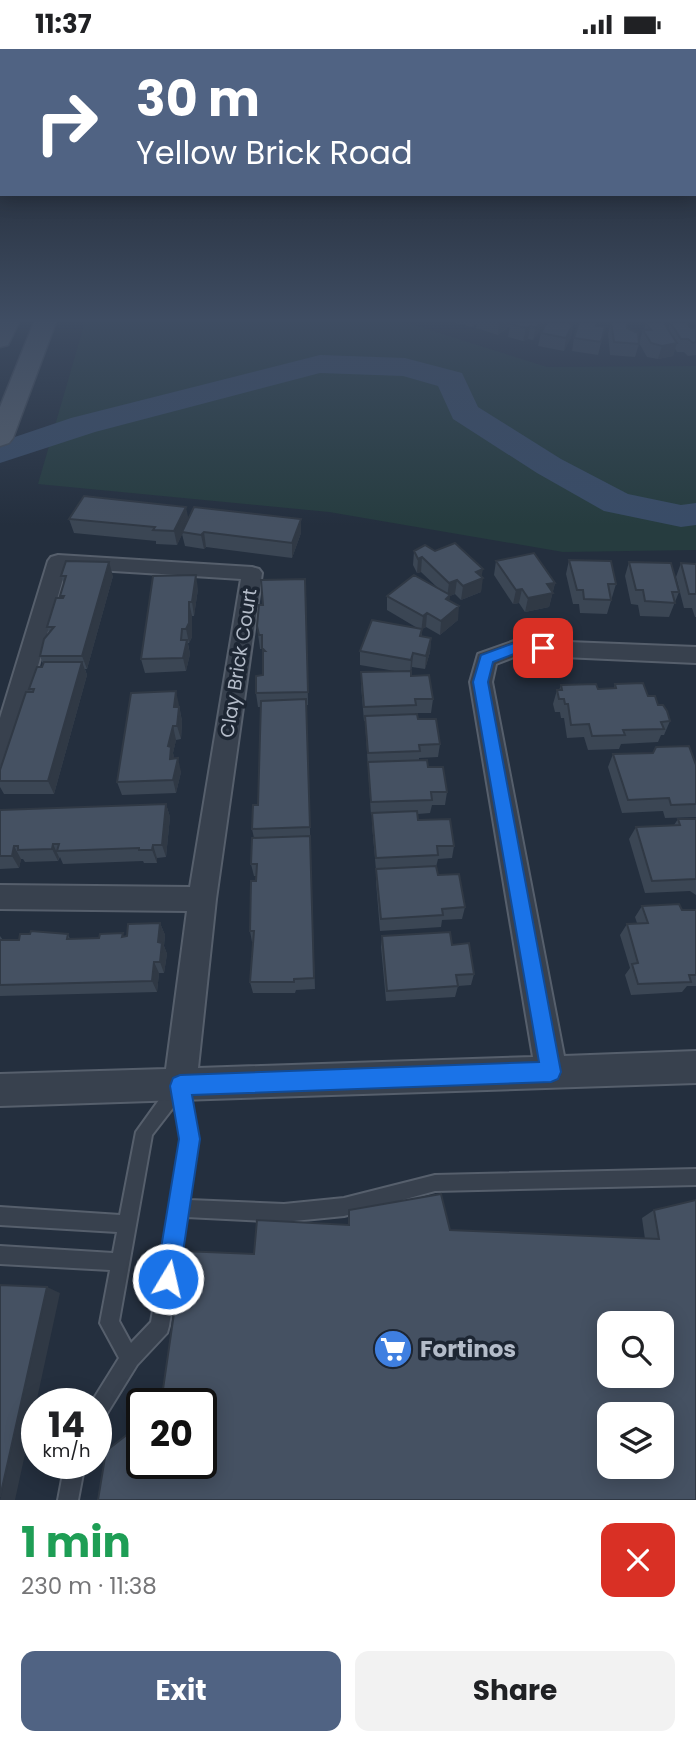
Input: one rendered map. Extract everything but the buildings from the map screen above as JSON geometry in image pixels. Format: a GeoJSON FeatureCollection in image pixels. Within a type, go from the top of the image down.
{"type":"FeatureCollection","features":[{"type":"Feature","properties":{"kind":"main road"},"geometry":{"type":"LineString","coordinates":[[1,434],[18,390]]}},
{"type":"Feature","properties":{"kind":"street","name":"Clay Brick Court"},"geometry":{"type":"LineString","coordinates":[[0,757],[58,561],[252,573],[202,899],[180,1086]]}},
{"type":"Feature","properties":{"kind":"street"},"geometry":{"type":"LineString","coordinates":[[551,1072],[481,682],[486,659],[517,647],[696,655]]}},
{"type":"Feature","properties":{"kind":"street"},"geometry":{"type":"LineString","coordinates":[[0,897],[202,899]]}},
{"type":"Feature","properties":{"kind":"street"},"geometry":{"type":"LineString","coordinates":[[0,1090],[696,1067]]}},
{"type":"Feature","properties":{"kind":"lane"},"geometry":{"type":"LineString","coordinates":[[111,1388],[130,1358],[160,1326],[190,1139],[180,1086]]}},
{"type":"Feature","properties":{"kind":"lane"},"geometry":{"type":"LineString","coordinates":[[130,1358],[109,1323],[120,1262],[144,1132],[180,1086]]}},
{"type":"Feature","properties":{"kind":"lane"},"geometry":{"type":"LineString","coordinates":[[179,1207],[284,1213],[344,1207],[435,1183],[696,1177]]}},
{"type":"Feature","properties":{"kind":"lane"},"geometry":{"type":"LineString","coordinates":[[0,1216],[127,1224]]}},
{"type":"Feature","properties":{"kind":"lane"},"geometry":{"type":"LineString","coordinates":[[0,1255],[120,1262]]}},
{"type":"Feature","properties":{"kind":"lane"},"geometry":{"type":"LineString","coordinates":[[68,1500],[72,1479]]}},
{"type":"Feature","properties":{"kind":"green space"},"geometry":{"type":"Polygon","coordinates":[[[65,390],[696,390],[696,550],[563,552],[329,512],[38,484],[65,390]]]}},
{"type":"Feature","properties":{"kind":"waterway"},"geometry":{"type":"LineString","coordinates":[[0,453],[83,425],[220,390]]}},
{"type":"Feature","properties":{"kind":"waterway"},"geometry":{"type":"LineString","coordinates":[[455,390],[464,412],[549,466],[617,503],[681,516],[696,514]]}},
{"type":"Feature","properties":{"kind":"place","name":"Fortinos"},"geometry":{"type":"Point","coordinates":[393,1349]}},
{"type":"Feature","properties":{"kind":"route"},"geometry":{"type":"LineString","coordinates":[[168,1279],[190,1139],[180,1086],[551,1072],[481,682],[486,659],[517,647],[543,648]]}}]}
